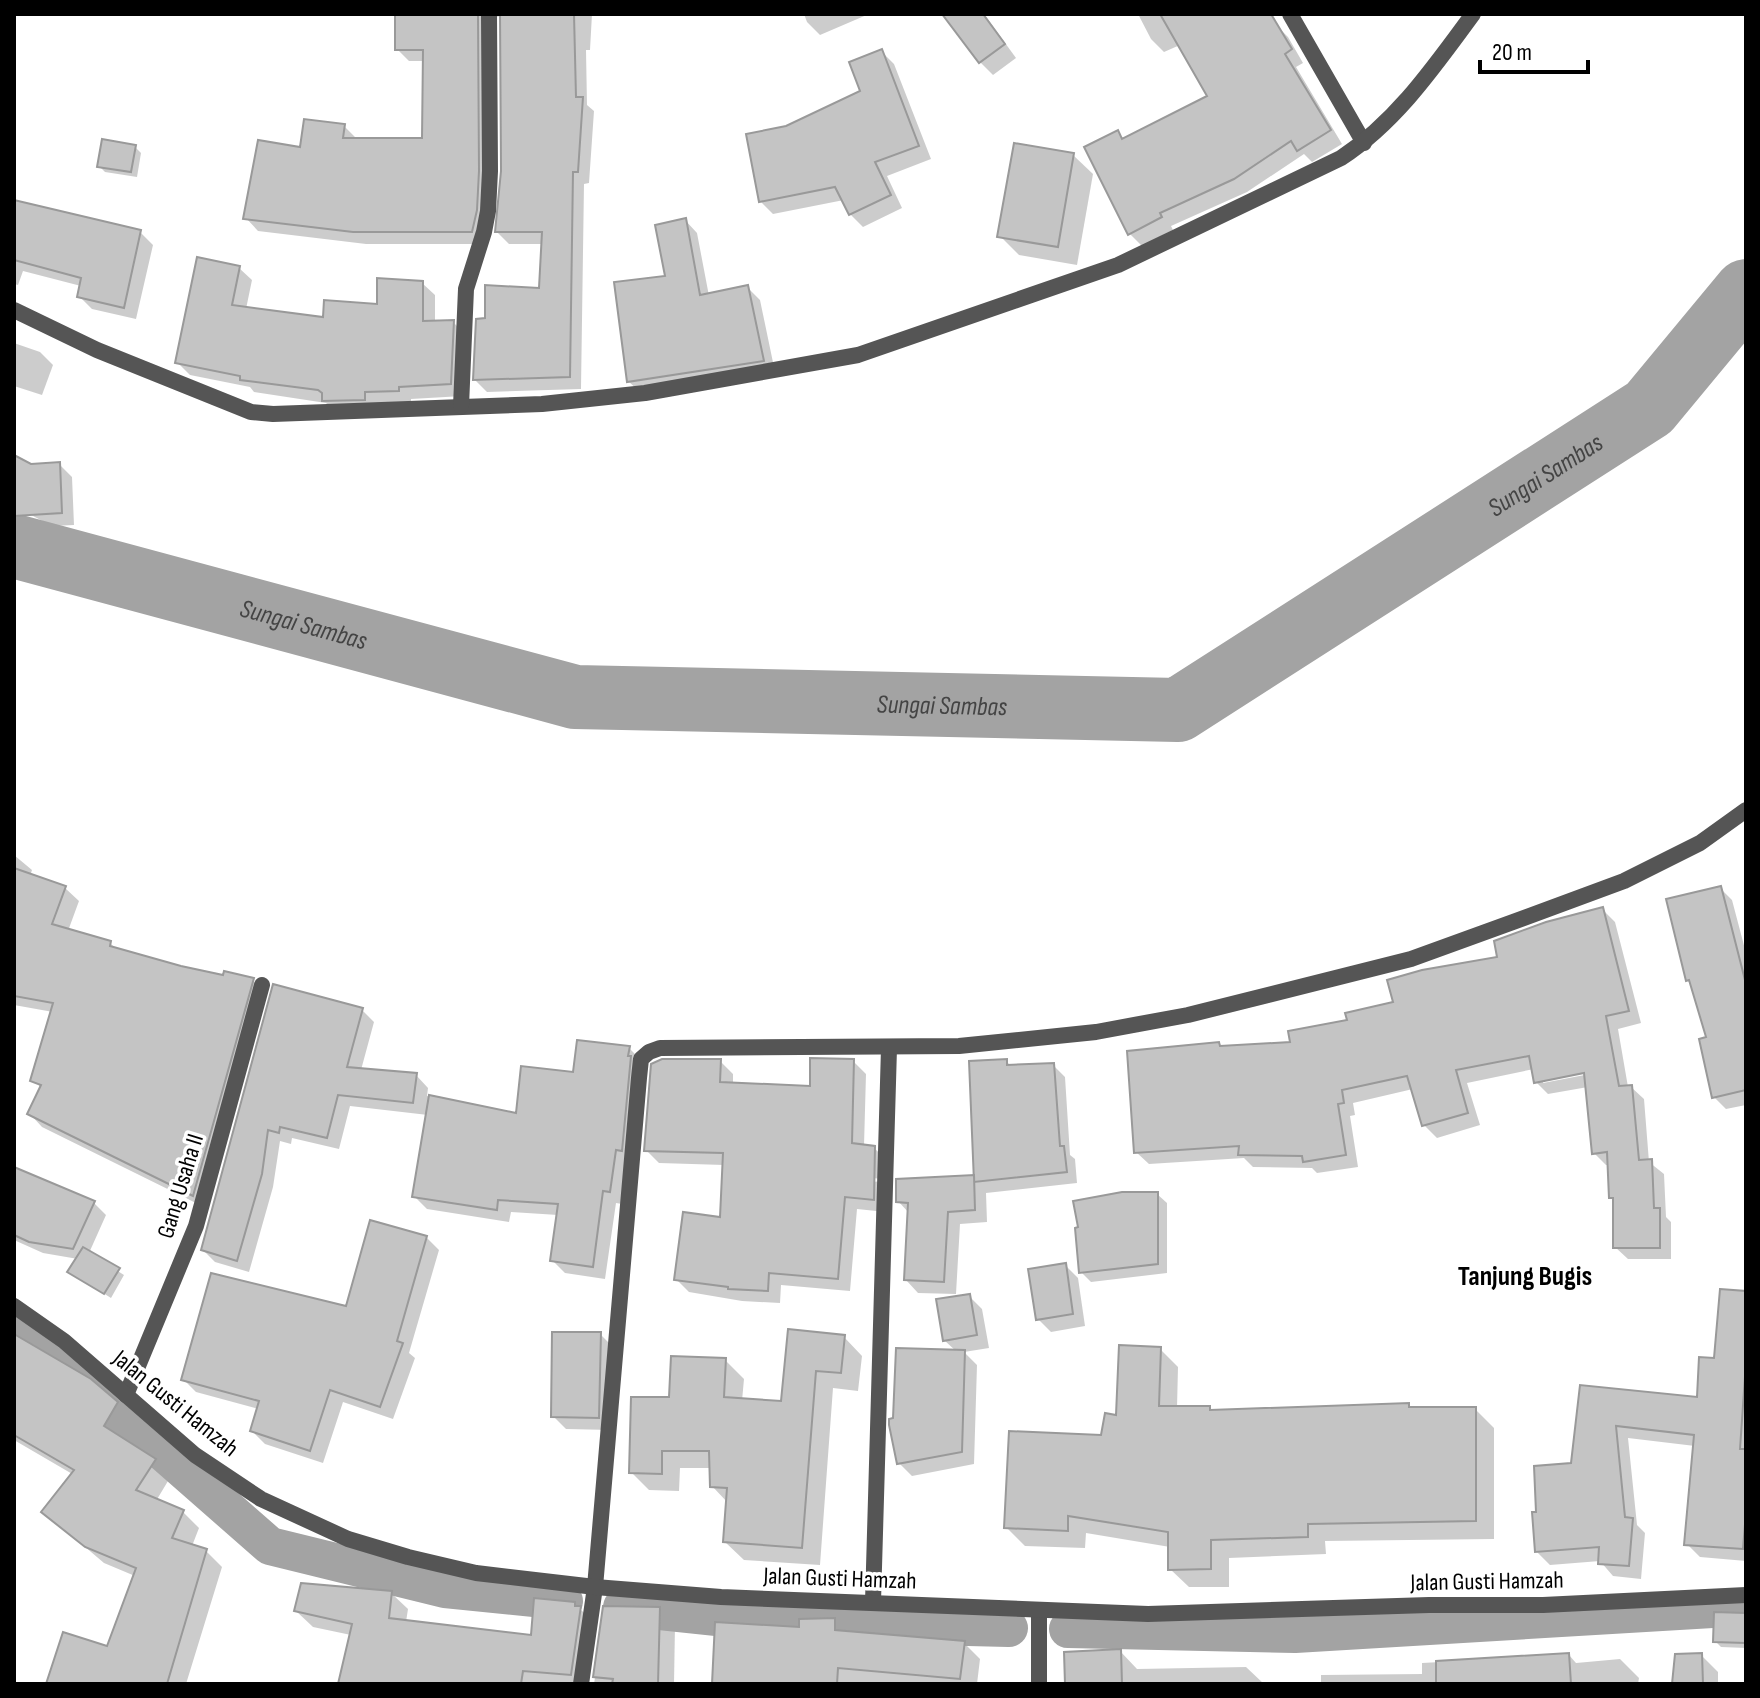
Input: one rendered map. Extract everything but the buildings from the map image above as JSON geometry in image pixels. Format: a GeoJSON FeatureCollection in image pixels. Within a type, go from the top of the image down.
{"type":"FeatureCollection","features":[{"type":"Feature","properties":{"kind":"street"},"geometry":{"type":"LineString","coordinates":[[461,406],[466,289],[488,211],[489,14]]}},
{"type":"Feature","properties":{"kind":"street"},"geometry":{"type":"LineString","coordinates":[[1290,14],[1364,143]]}},
{"type":"Feature","properties":{"kind":"street"},"geometry":{"type":"LineString","coordinates":[[14,310],[97,350],[251,412],[285,414],[542,404],[645,393],[858,355],[1118,265],[1341,158],[1364,143],[1419,85],[1473,14]]}},
{"type":"Feature","properties":{"kind":"street"},"geometry":{"type":"LineString","coordinates":[[581,1684],[595,1587],[641,1059],[649,1052],[660,1048],[959,1046],[1096,1032],[1188,1015],[1411,959],[1624,881],[1700,843],[1746,810]]}},
{"type":"Feature","properties":{"kind":"street","name":"Gang Usaha II"},"geometry":{"type":"LineString","coordinates":[[126,1395],[196,1226],[262,985]]}},
{"type":"Feature","properties":{"kind":"street"},"geometry":{"type":"LineString","coordinates":[[873,1602],[889,1048]]}},
{"type":"Feature","properties":{"kind":"street","name":"Jalan Gusti Hamzah"},"geometry":{"type":"LineString","coordinates":[[14,1306],[64,1341],[195,1455],[261,1499],[348,1539],[476,1573],[721,1597],[1180,1614],[1429,1605],[1543,1605],[1746,1595]]}},
{"type":"Feature","properties":{"kind":"street"},"geometry":{"type":"LineString","coordinates":[[1039,1611],[1039,1684]]}},
{"type":"Feature","properties":{"kind":"waterway","name":"Sungai Sambas"},"geometry":{"type":"LineString","coordinates":[[14,546],[575,697],[1178,710],[1649,408],[1746,291]]}},
{"type":"Feature","properties":{"kind":"waterway"},"geometry":{"type":"LineString","coordinates":[[14,1329],[132,1425],[270,1546],[445,1589],[564,1601]]}},
{"type":"Feature","properties":{"kind":"waterway"},"geometry":{"type":"LineString","coordinates":[[622,1607],[764,1622],[1009,1628]]}},
{"type":"Feature","properties":{"kind":"waterway"},"geometry":{"type":"LineString","coordinates":[[1068,1629],[1295,1634],[1746,1607]]}},
{"type":"Feature","properties":{"kind":"district","name":"Tanjung Bugis"},"geometry":{"type":"Point","coordinates":[1525,1275]}}]}
